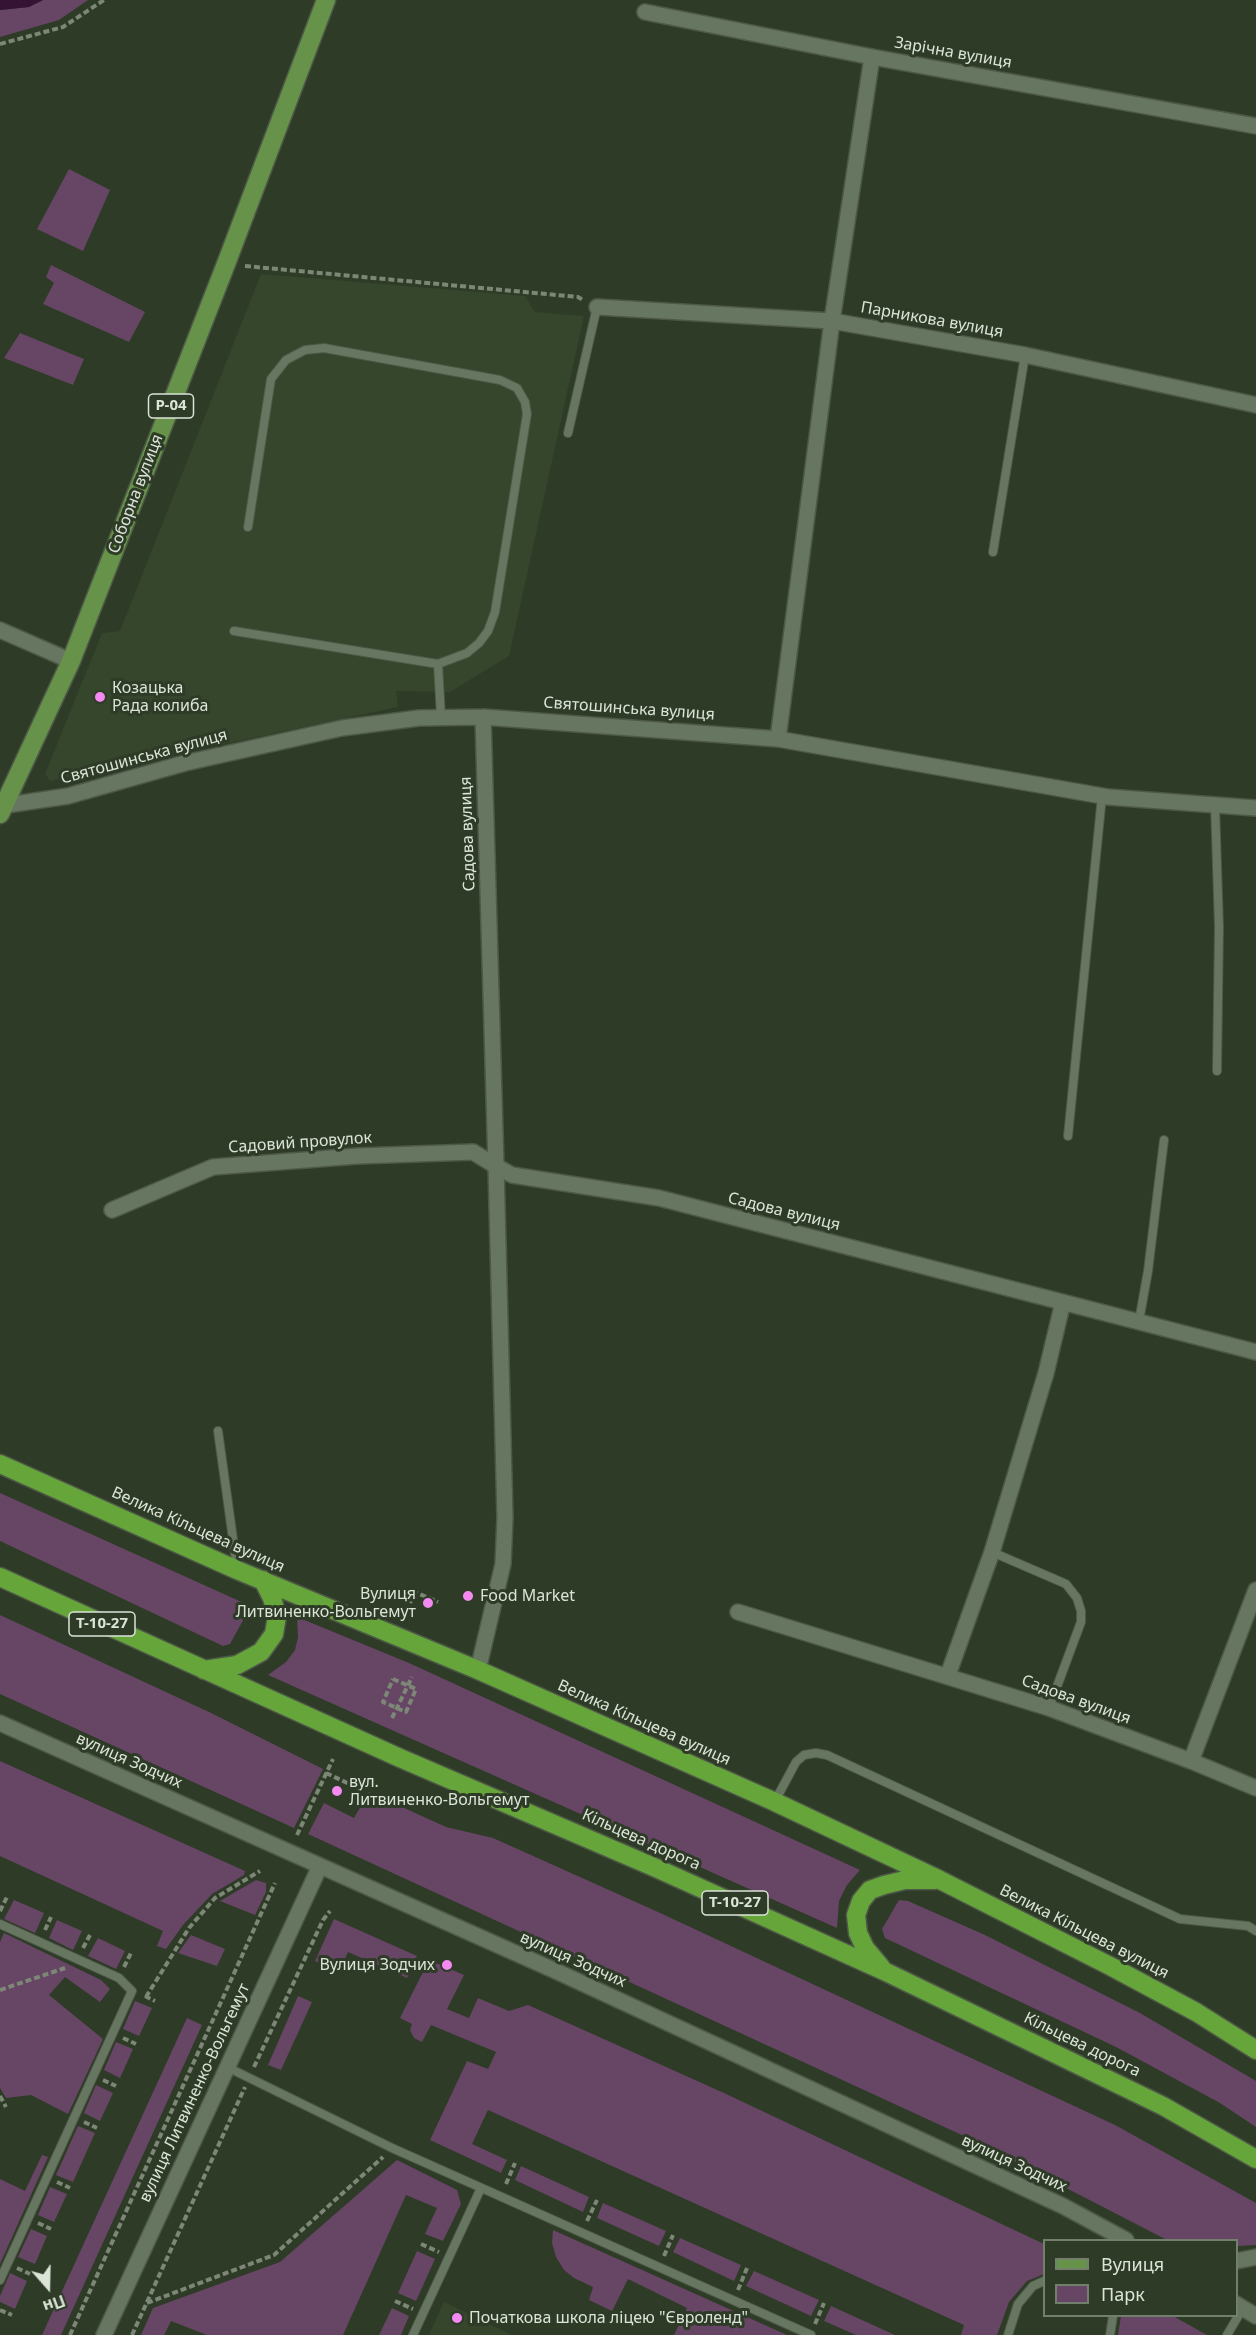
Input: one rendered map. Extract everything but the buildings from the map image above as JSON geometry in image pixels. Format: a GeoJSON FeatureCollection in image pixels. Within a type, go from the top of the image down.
{"type":"FeatureCollection","features":[{"type":"Feature","properties":{"kind":"highway","name":"Велика Кільцева вулиця"},"geometry":{"type":"LineString","coordinates":[[0,1464],[237,1570],[478,1670],[775,1802],[940,1880],[1112,1966],[1196,2012],[1256,2050]]}},
{"type":"Feature","properties":{"kind":"highway","name":"Кільцева дорога"},"geometry":{"type":"LineString","coordinates":[[0,1578],[400,1758],[667,1873],[885,1971],[1163,2106],[1256,2159]]}},
{"type":"Feature","properties":{"kind":"highway"},"geometry":{"type":"LineString","coordinates":[[204,1670],[237,1665],[261,1652],[274,1634],[277,1616],[272,1598],[263,1580]]}},
{"type":"Feature","properties":{"kind":"highway"},"geometry":{"type":"LineString","coordinates":[[885,1971],[865,1948],[858,1933],[856,1915],[861,1901],[870,1890],[884,1885],[905,1880],[940,1880]]}},
{"type":"Feature","properties":{"kind":"main road","name":"Соборна вулиця"},"geometry":{"type":"LineString","coordinates":[[1,809],[71,661],[326,0]]}},
{"type":"Feature","properties":{"kind":"street","name":"Зарічна вулиця"},"geometry":{"type":"LineString","coordinates":[[645,12],[872,57],[1256,126]]}},
{"type":"Feature","properties":{"kind":"street"},"geometry":{"type":"LineString","coordinates":[[778,739],[832,321],[872,57]]}},
{"type":"Feature","properties":{"kind":"street","name":"Парникова вулиця"},"geometry":{"type":"LineString","coordinates":[[597,307],[832,321],[1025,355],[1256,405]]}},
{"type":"Feature","properties":{"kind":"street"},"geometry":{"type":"LineString","coordinates":[[0,630],[71,661]]}},
{"type":"Feature","properties":{"kind":"street","name":"Святошинська вулиця"},"geometry":{"type":"LineString","coordinates":[[1,809],[68,796],[185,763],[342,728],[441,717],[483,717],[778,739],[1102,796],[1256,808]]}},
{"type":"Feature","properties":{"kind":"street","name":"Садова вулиця"},"geometry":{"type":"LineString","coordinates":[[478,1670],[503,1564],[505,1518],[483,717]]}},
{"type":"Feature","properties":{"kind":"street","name":"Садовий провулок"},"geometry":{"type":"LineString","coordinates":[[112,1210],[213,1167],[311,1158],[473,1152],[495,1166]]}},
{"type":"Feature","properties":{"kind":"street","name":"Садова вулиця"},"geometry":{"type":"LineString","coordinates":[[495,1166],[512,1175],[660,1198],[1256,1352]]}},
{"type":"Feature","properties":{"kind":"street"},"geometry":{"type":"LineString","coordinates":[[948,1675],[992,1552],[1046,1373],[1063,1302]]}},
{"type":"Feature","properties":{"kind":"street"},"geometry":{"type":"LineString","coordinates":[[1191,1761],[1256,1590]]}},
{"type":"Feature","properties":{"kind":"street","name":"Садова вулиця"},"geometry":{"type":"LineString","coordinates":[[738,1612],[948,1675],[1048,1708],[1191,1761],[1256,1788]]}},
{"type":"Feature","properties":{"kind":"street","name":"вулиця Зодчих"},"geometry":{"type":"LineString","coordinates":[[0,1723],[569,1977],[1063,2206],[1122,2239]]}},
{"type":"Feature","properties":{"kind":"street","name":"вулиця Литвиненко-Вольгемут"},"geometry":{"type":"LineString","coordinates":[[104,2335],[320,1866]]}},
{"type":"Feature","properties":{"kind":"street"},"geometry":{"type":"LineString","coordinates":[[1238,2261],[1256,2257]]}},
{"type":"Feature","properties":{"kind":"lane"},"geometry":{"type":"LineString","coordinates":[[568,433],[597,307]]}},
{"type":"Feature","properties":{"kind":"lane"},"geometry":{"type":"LineString","coordinates":[[234,631],[438,664],[468,653],[488,631],[495,612],[527,414],[525,402],[516,388],[500,380],[324,348],[305,350],[286,360],[271,379],[248,527]]}},
{"type":"Feature","properties":{"kind":"lane"},"geometry":{"type":"LineString","coordinates":[[993,552],[1025,355]]}},
{"type":"Feature","properties":{"kind":"lane"},"geometry":{"type":"LineString","coordinates":[[438,664],[441,717]]}},
{"type":"Feature","properties":{"kind":"lane"},"geometry":{"type":"LineString","coordinates":[[1068,1136],[1102,796]]}},
{"type":"Feature","properties":{"kind":"lane"},"geometry":{"type":"LineString","coordinates":[[1215,805],[1219,927],[1216,1071]]}},
{"type":"Feature","properties":{"kind":"lane"},"geometry":{"type":"LineString","coordinates":[[1138,1321],[1148,1271],[1164,1140]]}},
{"type":"Feature","properties":{"kind":"lane"},"geometry":{"type":"LineString","coordinates":[[218,1431],[237,1570]]}},
{"type":"Feature","properties":{"kind":"lane"},"geometry":{"type":"LineString","coordinates":[[992,1552],[1066,1584],[1077,1598],[1081,1611],[1081,1622],[1048,1708]]}},
{"type":"Feature","properties":{"kind":"lane"},"geometry":{"type":"LineString","coordinates":[[775,1802],[796,1762],[804,1755],[816,1753],[827,1755],[1180,1919],[1248,1926],[1256,1931]]}},
{"type":"Feature","properties":{"kind":"lane"},"geometry":{"type":"LineString","coordinates":[[0,1924],[119,1978],[132,1990],[0,2280]]}},
{"type":"Feature","properties":{"kind":"lane"},"geometry":{"type":"LineString","coordinates":[[227,2067],[392,2148],[811,2335]]}},
{"type":"Feature","properties":{"kind":"lane"},"geometry":{"type":"LineString","coordinates":[[413,2335],[481,2188]]}},
{"type":"Feature","properties":{"kind":"lane"},"geometry":{"type":"LineString","coordinates":[[1008,2335],[1018,2304],[1034,2286],[1043,2282]]}},
{"type":"Feature","properties":{"kind":"lane"},"geometry":{"type":"LineString","coordinates":[[1227,2335],[1245,2310]]}},
{"type":"Feature","properties":{"kind":"lane"},"geometry":{"type":"LineString","coordinates":[[1110,2335],[1113,2317]]}},
{"type":"Feature","properties":{"kind":"path"},"geometry":{"type":"LineString","coordinates":[[0,44],[63,27],[104,0]]}},
{"type":"Feature","properties":{"kind":"path"},"geometry":{"type":"LineString","coordinates":[[226,264],[578,297],[597,307]]}},
{"type":"Feature","properties":{"kind":"path"},"geometry":{"type":"LineString","coordinates":[[410,1603],[415,1592],[438,1602]]}},
{"type":"Feature","properties":{"kind":"path"},"geometry":{"type":"LineString","coordinates":[[392,1718],[412,1677]]}},
{"type":"Feature","properties":{"kind":"path"},"geometry":{"type":"LineString","coordinates":[[393,1679],[408,1685],[416,1689],[406,1712],[383,1702],[393,1679]]}},
{"type":"Feature","properties":{"kind":"path"},"geometry":{"type":"LineString","coordinates":[[297,1835],[333,1760]]}},
{"type":"Feature","properties":{"kind":"path"},"geometry":{"type":"LineString","coordinates":[[326,1773],[358,1788]]}},
{"type":"Feature","properties":{"kind":"path"},"geometry":{"type":"LineString","coordinates":[[146,1997],[189,1928],[215,1898],[260,1871]]}},
{"type":"Feature","properties":{"kind":"path"},"geometry":{"type":"LineString","coordinates":[[70,2335],[275,1883]]}},
{"type":"Feature","properties":{"kind":"path"},"geometry":{"type":"LineString","coordinates":[[0,1912],[7,1897]]}},
{"type":"Feature","properties":{"kind":"path"},"geometry":{"type":"LineString","coordinates":[[132,2335],[249,2078],[323,1920],[330,1911]]}},
{"type":"Feature","properties":{"kind":"path"},"geometry":{"type":"LineString","coordinates":[[0,1990],[82,1962]]}},
{"type":"Feature","properties":{"kind":"path"},"geometry":{"type":"LineString","coordinates":[[0,2096],[6,2107]]}},
{"type":"Feature","properties":{"kind":"path"},"geometry":{"type":"LineString","coordinates":[[147,2303],[274,2255],[392,2148]]}},
{"type":"Feature","properties":{"kind":"path"},"geometry":{"type":"LineString","coordinates":[[500,2197],[515,2163]]}},
{"type":"Feature","properties":{"kind":"path"},"geometry":{"type":"LineString","coordinates":[[582,2233],[597,2200]]}},
{"type":"Feature","properties":{"kind":"path"},"geometry":{"type":"LineString","coordinates":[[659,2267],[673,2235]]}},
{"type":"Feature","properties":{"kind":"path"},"geometry":{"type":"LineString","coordinates":[[421,2244],[449,2256]]}},
{"type":"Feature","properties":{"kind":"path"},"geometry":{"type":"LineString","coordinates":[[733,2300],[747,2268]]}},
{"type":"Feature","properties":{"kind":"path"},"geometry":{"type":"LineString","coordinates":[[395,2301],[423,2313]]}},
{"type":"Feature","properties":{"kind":"path"},"geometry":{"type":"LineString","coordinates":[[811,2335],[824,2303]]}},
{"type":"Feature","properties":{"kind":"path"},"geometry":{"type":"LineString","coordinates":[[0,2310],[12,2315]]}},
{"type":"Feature","properties":{"kind":"shaded area"},"geometry":{"type":"Polygon","coordinates":[[[0,0],[43,0],[29,7],[0,10],[0,0]]]}},
{"type":"Feature","properties":{"kind":"shaded area"},"geometry":{"type":"Polygon","coordinates":[[[261,274],[525,296],[535,312],[584,316],[509,656],[450,692],[396,691],[398,707],[50,781],[45,774],[102,633],[120,631],[261,274]]]}},
{"type":"Feature","properties":{"kind":"shaded area","name":"Початкова школа ліцею \"Євроленд\""},"geometry":{"type":"Polygon","coordinates":[[[444,2302],[512,2335],[429,2335],[444,2302]]]}},
{"type":"Feature","properties":{"kind":"green space"},"geometry":{"type":"Polygon","coordinates":[[[43,0],[88,0],[59,20],[0,37],[0,10],[29,7],[43,0]]]}},
{"type":"Feature","properties":{"kind":"green space"},"geometry":{"type":"Polygon","coordinates":[[[69,169],[110,190],[83,251],[37,229],[69,169]]]}},
{"type":"Feature","properties":{"kind":"green space"},"geometry":{"type":"Polygon","coordinates":[[[51,265],[145,312],[129,342],[43,304],[54,283],[46,277],[51,265]]]}},
{"type":"Feature","properties":{"kind":"green space"},"geometry":{"type":"Polygon","coordinates":[[[20,333],[84,359],[73,385],[4,358],[20,333]]]}},
{"type":"Feature","properties":{"kind":"green space"},"geometry":{"type":"Polygon","coordinates":[[[0,1493],[246,1604],[247,1613],[230,1644],[223,1646],[0,1541],[0,1493]]]}},
{"type":"Feature","properties":{"kind":"green space"},"geometry":{"type":"Polygon","coordinates":[[[0,1615],[209,1712],[323,1769],[294,1828],[0,1694],[0,1615]]]}},
{"type":"Feature","properties":{"kind":"green space"},"geometry":{"type":"Polygon","coordinates":[[[297,1617],[409,1663],[860,1870],[847,1885],[839,1901],[837,1928],[268,1675],[286,1662],[295,1650],[298,1637],[297,1617]]]}},
{"type":"Feature","properties":{"kind":"green space"},"geometry":{"type":"Polygon","coordinates":[[[0,1761],[245,1871],[244,1875],[212,1894],[183,1925],[166,1949],[157,1946],[163,1931],[0,1856],[0,1761]]]}},
{"type":"Feature","properties":{"kind":"green space"},"geometry":{"type":"Polygon","coordinates":[[[369,1792],[446,1827],[493,1838],[658,1912],[1115,2125],[1256,2203],[1256,2245],[1238,2246],[1238,2239],[1165,2239],[977,2142],[308,1834],[324,1803],[354,1818],[369,1792]]]}},
{"type":"Feature","properties":{"kind":"green space"},"geometry":{"type":"Polygon","coordinates":[[[256,1880],[266,1883],[266,1892],[255,1915],[220,1901],[256,1880]]]}},
{"type":"Feature","properties":{"kind":"green space"},"geometry":{"type":"Polygon","coordinates":[[[14,1900],[44,1913],[35,1933],[4,1919],[14,1900]]]}},
{"type":"Feature","properties":{"kind":"green space"},"geometry":{"type":"Polygon","coordinates":[[[899,1900],[908,1901],[985,1935],[1140,2013],[1256,2081],[1256,2127],[1220,2103],[1116,2047],[885,1938],[882,1929],[899,1900]]]}},
{"type":"Feature","properties":{"kind":"green space"},"geometry":{"type":"Polygon","coordinates":[[[334,1919],[417,1956],[407,1978],[348,1952],[339,1972],[315,1961],[334,1919]]]}},
{"type":"Feature","properties":{"kind":"green space"},"geometry":{"type":"Polygon","coordinates":[[[57,1920],[82,1931],[73,1950],[49,1938],[57,1920]]]}},
{"type":"Feature","properties":{"kind":"green space"},"geometry":{"type":"Polygon","coordinates":[[[4,1933],[101,1980],[110,1989],[100,2002],[65,1977],[49,1995],[103,2039],[68,2114],[31,2095],[6,2098],[0,2088],[0,1942],[4,1933]]]}},
{"type":"Feature","properties":{"kind":"green space"},"geometry":{"type":"Polygon","coordinates":[[[191,1935],[225,1949],[217,1966],[178,1953],[191,1935]]]}},
{"type":"Feature","properties":{"kind":"green space"},"geometry":{"type":"Polygon","coordinates":[[[98,1938],[125,1951],[116,1969],[88,1956],[98,1938]]]}},
{"type":"Feature","properties":{"kind":"green space"},"geometry":{"type":"Polygon","coordinates":[[[429,1960],[464,1975],[447,2009],[469,2018],[478,1998],[509,2011],[528,2005],[724,2093],[1043,2244],[1043,2274],[1027,2281],[1009,2302],[997,2335],[961,2335],[964,2325],[488,2110],[472,2144],[507,2160],[501,2173],[430,2140],[467,2061],[488,2069],[496,2052],[431,2025],[422,2042],[414,2038],[410,2030],[412,2024],[400,2018],[429,1960]]]}},
{"type":"Feature","properties":{"kind":"green space"},"geometry":{"type":"Polygon","coordinates":[[[298,1996],[312,2002],[281,2070],[268,2065],[298,1996]]]}},
{"type":"Feature","properties":{"kind":"green space"},"geometry":{"type":"Polygon","coordinates":[[[135,2001],[152,2008],[139,2036],[123,2029],[135,2001]]]}},
{"type":"Feature","properties":{"kind":"green space"},"geometry":{"type":"Polygon","coordinates":[[[187,2018],[202,2025],[61,2335],[42,2335],[187,2018]]]}},
{"type":"Feature","properties":{"kind":"green space"},"geometry":{"type":"Polygon","coordinates":[[[116,2042],[133,2049],[120,2078],[104,2070],[116,2042]]]}},
{"type":"Feature","properties":{"kind":"green space"},"geometry":{"type":"Polygon","coordinates":[[[96,2085],[113,2093],[100,2121],[84,2113],[96,2085]]]}},
{"type":"Feature","properties":{"kind":"green space"},"geometry":{"type":"Polygon","coordinates":[[[78,2126],[95,2133],[73,2182],[56,2175],[78,2126]]]}},
{"type":"Feature","properties":{"kind":"green space"},"geometry":{"type":"Polygon","coordinates":[[[42,2155],[48,2157],[0,2264],[0,2179],[25,2191],[42,2155]]]}},
{"type":"Feature","properties":{"kind":"green space"},"geometry":{"type":"Polygon","coordinates":[[[397,2160],[457,2190],[461,2204],[443,2241],[425,2234],[437,2208],[406,2195],[343,2335],[207,2335],[171,2321],[164,2335],[141,2335],[153,2308],[280,2262],[397,2160]]]}},
{"type":"Feature","properties":{"kind":"green space"},"geometry":{"type":"Polygon","coordinates":[[[521,2166],[589,2197],[583,2212],[515,2180],[521,2166]]]}},
{"type":"Feature","properties":{"kind":"green space"},"geometry":{"type":"Polygon","coordinates":[[[50,2187],[67,2194],[54,2222],[38,2215],[50,2187]]]}},
{"type":"Feature","properties":{"kind":"green space"},"geometry":{"type":"Polygon","coordinates":[[[603,2203],[666,2231],[659,2246],[597,2218],[603,2203]]]}},
{"type":"Feature","properties":{"kind":"green space"},"geometry":{"type":"Polygon","coordinates":[[[31,2229],[47,2236],[35,2264],[18,2257],[31,2229]]]}},
{"type":"Feature","properties":{"kind":"green space"},"geometry":{"type":"Polygon","coordinates":[[[553,2230],[787,2335],[674,2335],[687,2308],[628,2279],[612,2311],[589,2300],[593,2287],[574,2278],[564,2270],[556,2257],[552,2243],[553,2230]]]}},
{"type":"Feature","properties":{"kind":"green space"},"geometry":{"type":"Polygon","coordinates":[[[680,2238],[741,2265],[734,2281],[673,2252],[680,2238]]]}},
{"type":"Feature","properties":{"kind":"green space"},"geometry":{"type":"Polygon","coordinates":[[[417,2251],[435,2259],[416,2301],[398,2293],[417,2251]]]}},
{"type":"Feature","properties":{"kind":"green space"},"geometry":{"type":"Polygon","coordinates":[[[754,2271],[819,2300],[811,2316],[746,2286],[754,2271]]]}},
{"type":"Feature","properties":{"kind":"green space"},"geometry":{"type":"Polygon","coordinates":[[[10,2273],[27,2281],[15,2309],[0,2302],[0,2296],[10,2273]]]}},
{"type":"Feature","properties":{"kind":"green space"},"geometry":{"type":"Polygon","coordinates":[[[831,2306],[895,2335],[856,2335],[824,2321],[831,2306]]]}},
{"type":"Feature","properties":{"kind":"green space"},"geometry":{"type":"Polygon","coordinates":[[[392,2308],[409,2316],[401,2335],[379,2335],[392,2308]]]}},
{"type":"Feature","properties":{"kind":"green space"},"geometry":{"type":"Polygon","coordinates":[[[1121,2317],[1175,2317],[1207,2335],[1118,2335],[1121,2317]]]}},
{"type":"Feature","properties":{"kind":"place","name":"Козацька Рада колиба"},"geometry":{"type":"Point","coordinates":[100,697]}},
{"type":"Feature","properties":{"kind":"place","name":"Food Market"},"geometry":{"type":"Point","coordinates":[468,1596]}},
{"type":"Feature","properties":{"kind":"place","name":"Вулиця Литвиненко-Вольгемут"},"geometry":{"type":"Point","coordinates":[428,1603]}},
{"type":"Feature","properties":{"kind":"place","name":"вул. Литвиненко-Вольгемут"},"geometry":{"type":"Point","coordinates":[337,1791]}},
{"type":"Feature","properties":{"kind":"place","name":"Вулиця Зодчих"},"geometry":{"type":"Point","coordinates":[447,1965]}},
{"type":"Feature","properties":{"kind":"place","name":"Початкова школа ліцею \"Євроленд\""},"geometry":{"type":"Point","coordinates":[457,2318]}}]}
